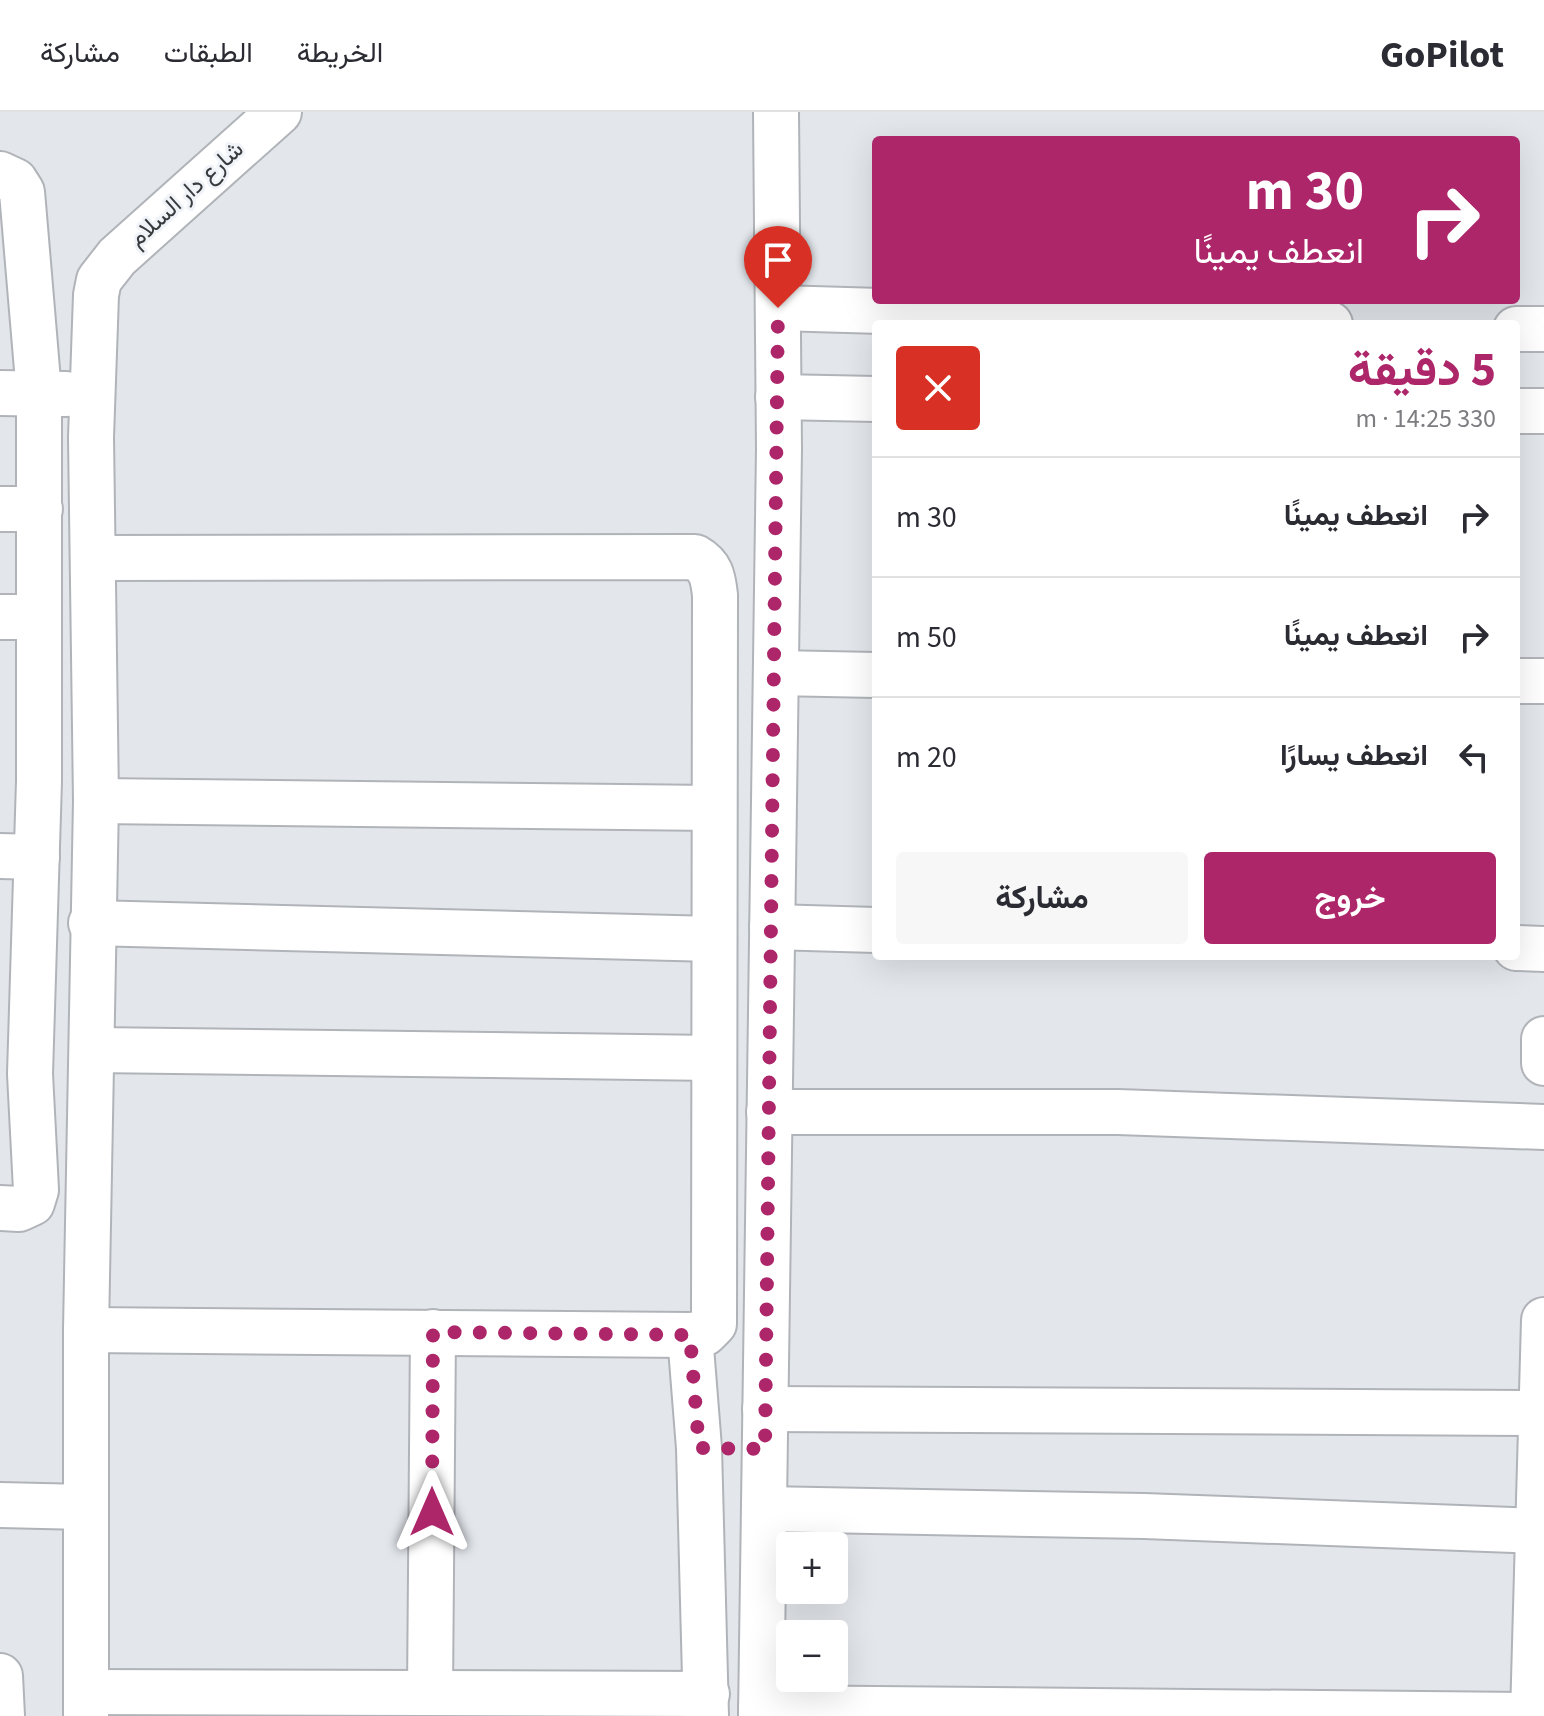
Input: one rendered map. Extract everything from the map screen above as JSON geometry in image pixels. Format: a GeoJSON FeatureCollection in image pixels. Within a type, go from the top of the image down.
{"type":"FeatureCollection","features":[{"type":"Feature","properties":{"kind":"street","name":"شارع دار السلام"},"geometry":{"type":"LineString","coordinates":[[93,394],[99,280],[117,257],[279,112]]}},
{"type":"Feature","properties":{"kind":"street"},"geometry":{"type":"LineString","coordinates":[[776,112],[776,673],[761,1712],[1533,1715],[1544,1320]]}},
{"type":"Feature","properties":{"kind":"street"},"geometry":{"type":"LineString","coordinates":[[0,174],[15,181],[22,192],[17,968],[30,1074],[36,1190],[32,1203],[19,1209],[0,1208]]}},
{"type":"Feature","properties":{"kind":"street"},"geometry":{"type":"LineString","coordinates":[[778,308],[1192,320]]}},
{"type":"Feature","properties":{"kind":"street"},"geometry":{"type":"LineString","coordinates":[[1520,329],[1544,329]]}},
{"type":"Feature","properties":{"kind":"street"},"geometry":{"type":"LineString","coordinates":[[20,393],[93,394],[96,801],[91,923],[93,1050],[86,1330],[86,1704],[430,1692],[707,1705],[699,1448],[690,1335]]}},
{"type":"Feature","properties":{"kind":"street"},"geometry":{"type":"LineString","coordinates":[[778,397],[872,399]]}},
{"type":"Feature","properties":{"kind":"street"},"geometry":{"type":"LineString","coordinates":[[1520,411],[1544,411]]}},
{"type":"Feature","properties":{"kind":"street"},"geometry":{"type":"LineString","coordinates":[[86,1330],[690,1335],[712,1330],[714,1324],[715,595],[713,576],[705,563],[695,557],[93,558]]}},
{"type":"Feature","properties":{"kind":"street"},"geometry":{"type":"LineString","coordinates":[[776,673],[872,675]]}},
{"type":"Feature","properties":{"kind":"street"},"geometry":{"type":"LineString","coordinates":[[1520,681],[1544,681]]}},
{"type":"Feature","properties":{"kind":"street"},"geometry":{"type":"LineString","coordinates":[[96,801],[714,808]]}},
{"type":"Feature","properties":{"kind":"street"},"geometry":{"type":"LineString","coordinates":[[91,923],[714,939]]}},
{"type":"Feature","properties":{"kind":"street"},"geometry":{"type":"LineString","coordinates":[[772,927],[872,930]]}},
{"type":"Feature","properties":{"kind":"street"},"geometry":{"type":"LineString","coordinates":[[1520,948],[1544,949]]}},
{"type":"Feature","properties":{"kind":"street"},"geometry":{"type":"LineString","coordinates":[[1544,1039],[1544,1063]]}},
{"type":"Feature","properties":{"kind":"street"},"geometry":{"type":"LineString","coordinates":[[93,1050],[714,1058]]}},
{"type":"Feature","properties":{"kind":"street"},"geometry":{"type":"LineString","coordinates":[[769,1112],[1118,1112],[1544,1127]]}},
{"type":"Feature","properties":{"kind":"street"},"geometry":{"type":"LineString","coordinates":[[430,1692],[433,1332]]}},
{"type":"Feature","properties":{"kind":"street"},"geometry":{"type":"LineString","coordinates":[[699,1448],[765,1429],[1541,1413]]}},
{"type":"Feature","properties":{"kind":"street"},"geometry":{"type":"LineString","coordinates":[[0,1505],[85,1507]]}},
{"type":"Feature","properties":{"kind":"street"},"geometry":{"type":"LineString","coordinates":[[764,1509],[1144,1516],[1538,1531]]}},
{"type":"Feature","properties":{"kind":"street"},"geometry":{"type":"LineString","coordinates":[[0,1676],[2,1716]]}},
{"type":"Feature","properties":{"kind":"route"},"geometry":{"type":"LineString","coordinates":[[432,1512],[433,1332],[690,1335],[699,1448],[765,1449],[779,449],[778,308]]}}]}
